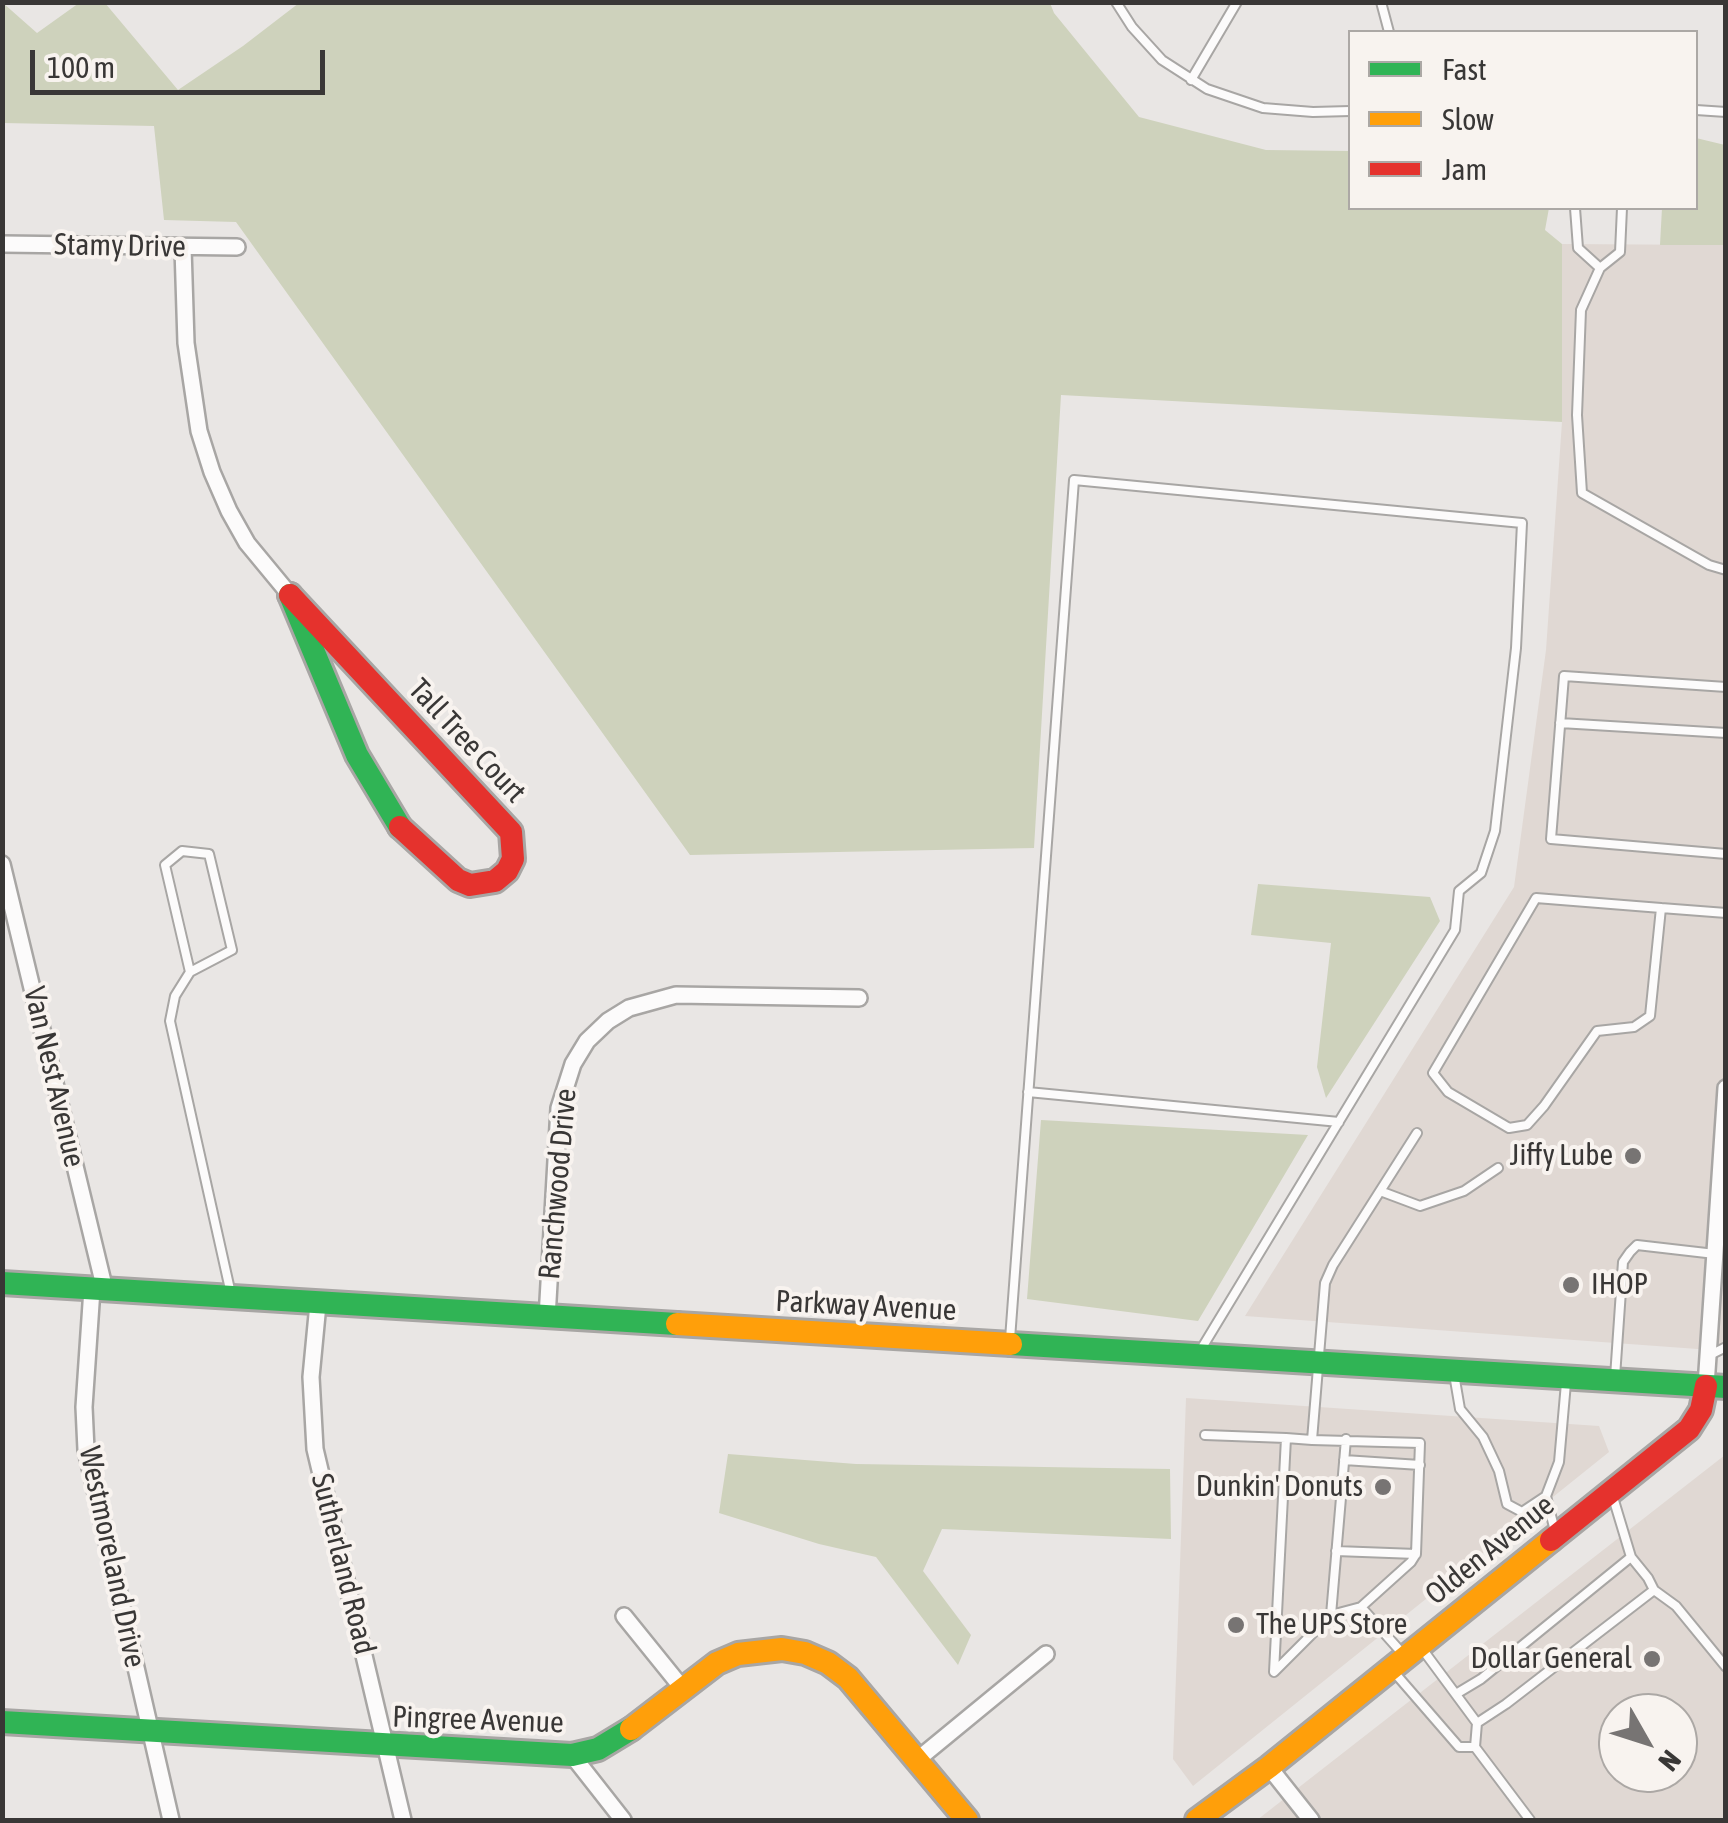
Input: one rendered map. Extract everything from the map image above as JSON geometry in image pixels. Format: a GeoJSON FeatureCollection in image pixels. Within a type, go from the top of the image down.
{"type":"FeatureCollection","features":[{"type":"Feature","properties":{"kind":"main road","name":"Tall Tree Court"},"geometry":{"type":"LineString","coordinates":[[290,596],[510,832],[513,858],[507,871],[495,881],[470,885],[458,880],[400,827],[357,754],[290,596]]}},
{"type":"Feature","properties":{"kind":"main road","name":"Parkway Avenue"},"geometry":{"type":"LineString","coordinates":[[2,1284],[1716,1386]]}},
{"type":"Feature","properties":{"kind":"main road","name":"Olden Avenue"},"geometry":{"type":"LineString","coordinates":[[1196,1820],[1269,1766],[1688,1430],[1716,1386]]}},
{"type":"Feature","properties":{"kind":"main road","name":"Pingree Avenue"},"geometry":{"type":"LineString","coordinates":[[2,1722],[572,1756],[621,1737],[717,1663],[738,1654],[782,1648],[828,1663],[848,1678],[967,1820]]}},
{"type":"Feature","properties":{"kind":"street","name":"Stamy Drive"},"geometry":{"type":"LineString","coordinates":[[2,244],[238,247]]}},
{"type":"Feature","properties":{"kind":"street","name":"Tall Tree Court"},"geometry":{"type":"LineString","coordinates":[[184,248],[186,343],[199,431],[212,472],[247,543],[290,596]]}},
{"type":"Feature","properties":{"kind":"street","name":"Van Nest Avenue"},"geometry":{"type":"LineString","coordinates":[[2,864],[98,1290]]}},
{"type":"Feature","properties":{"kind":"street","name":"Ranchwood Drive"},"geometry":{"type":"LineString","coordinates":[[547,1318],[559,1108],[573,1064],[588,1041],[608,1021],[629,1008],[676,995],[859,998]]}},
{"type":"Feature","properties":{"kind":"street"},"geometry":{"type":"LineString","coordinates":[[1716,1386],[1708,1356],[1722,1204],[1726,1088]]}},
{"type":"Feature","properties":{"kind":"street","name":"Westmoreland Drive"},"geometry":{"type":"LineString","coordinates":[[98,1290],[84,1407],[86,1450],[171,1820]]}},
{"type":"Feature","properties":{"kind":"street","name":"Sutherland Road"},"geometry":{"type":"LineString","coordinates":[[318,1304],[311,1378],[316,1449],[403,1820]]}},
{"type":"Feature","properties":{"kind":"street"},"geometry":{"type":"LineString","coordinates":[[624,1616],[683,1690]]}},
{"type":"Feature","properties":{"kind":"street"},"geometry":{"type":"LineString","coordinates":[[917,1760],[1046,1654]]}},
{"type":"Feature","properties":{"kind":"street"},"geometry":{"type":"LineString","coordinates":[[572,1756],[623,1820]]}},
{"type":"Feature","properties":{"kind":"street"},"geometry":{"type":"LineString","coordinates":[[1269,1766],[1311,1820]]}},
{"type":"Feature","properties":{"kind":"lane"},"geometry":{"type":"LineString","coordinates":[[1116,2],[1147,44],[1191,80],[1236,101],[1263,108],[1348,111]]}},
{"type":"Feature","properties":{"kind":"lane"},"geometry":{"type":"LineString","coordinates":[[1191,80],[1237,2]]}},
{"type":"Feature","properties":{"kind":"lane"},"geometry":{"type":"LineString","coordinates":[[1382,2],[1389,30]]}},
{"type":"Feature","properties":{"kind":"lane"},"geometry":{"type":"LineString","coordinates":[[1698,110],[1725,111]]}},
{"type":"Feature","properties":{"kind":"lane"},"geometry":{"type":"LineString","coordinates":[[1575,210],[1578,248],[1600,268]]}},
{"type":"Feature","properties":{"kind":"lane"},"geometry":{"type":"LineString","coordinates":[[1622,210],[1620,252],[1600,268],[1581,310],[1577,415],[1582,493],[1709,566],[1726,570]]}},
{"type":"Feature","properties":{"kind":"lane"},"geometry":{"type":"LineString","coordinates":[[1009,1344],[1074,480],[1522,523],[1516,648],[1495,831],[1481,872],[1459,891],[1455,930],[1198,1355]]}},
{"type":"Feature","properties":{"kind":"lane"},"geometry":{"type":"LineString","coordinates":[[1726,687],[1564,676],[1551,839],[1726,854]]}},
{"type":"Feature","properties":{"kind":"lane"},"geometry":{"type":"LineString","coordinates":[[1560,723],[1726,733]]}},
{"type":"Feature","properties":{"kind":"lane"},"geometry":{"type":"LineString","coordinates":[[190,972],[164,865],[182,851],[209,854],[232,950],[190,972],[175,996],[170,1021],[232,1298]]}},
{"type":"Feature","properties":{"kind":"lane"},"geometry":{"type":"LineString","coordinates":[[1661,908],[1650,1016],[1634,1027],[1596,1031],[1527,1125],[1510,1128],[1448,1092],[1433,1073],[1536,898],[1726,913]]}},
{"type":"Feature","properties":{"kind":"lane"},"geometry":{"type":"LineString","coordinates":[[1028,1092],[1339,1122]]}},
{"type":"Feature","properties":{"kind":"lane"},"geometry":{"type":"LineString","coordinates":[[1312,1440],[1325,1284],[1416,1133]]}},
{"type":"Feature","properties":{"kind":"lane"},"geometry":{"type":"LineString","coordinates":[[1380,1191],[1420,1206],[1464,1191],[1498,1168]]}},
{"type":"Feature","properties":{"kind":"lane"},"geometry":{"type":"LineString","coordinates":[[1615,1379],[1623,1262],[1630,1252],[1638,1246],[1715,1254]]}},
{"type":"Feature","properties":{"kind":"lane"},"geometry":{"type":"LineString","coordinates":[[1708,1356],[1726,1347]]}},
{"type":"Feature","properties":{"kind":"lane"},"geometry":{"type":"LineString","coordinates":[[1454,1370],[1460,1409],[1483,1437],[1500,1471],[1506,1504],[1522,1512],[1546,1496]]}},
{"type":"Feature","properties":{"kind":"lane"},"geometry":{"type":"LineString","coordinates":[[1556,1535],[1546,1496],[1559,1462],[1567,1376]]}},
{"type":"Feature","properties":{"kind":"lane"},"geometry":{"type":"LineString","coordinates":[[1205,1434],[1420,1444],[1416,1554],[1412,1562],[1360,1607],[1331,1615],[1274,1672],[1286,1438]]}},
{"type":"Feature","properties":{"kind":"lane"},"geometry":{"type":"LineString","coordinates":[[1331,1615],[1346,1439]]}},
{"type":"Feature","properties":{"kind":"lane"},"geometry":{"type":"LineString","coordinates":[[1344,1460],[1420,1465]]}},
{"type":"Feature","properties":{"kind":"lane"},"geometry":{"type":"LineString","coordinates":[[1611,1492],[1631,1557],[1654,1590],[1676,1606],[1726,1668]]}},
{"type":"Feature","properties":{"kind":"lane"},"geometry":{"type":"LineString","coordinates":[[1336,1550],[1416,1554]]}},
{"type":"Feature","properties":{"kind":"lane"},"geometry":{"type":"LineString","coordinates":[[1456,1694],[1481,1680],[1631,1557]]}},
{"type":"Feature","properties":{"kind":"lane"},"geometry":{"type":"LineString","coordinates":[[1477,1723],[1654,1590]]}},
{"type":"Feature","properties":{"kind":"lane"},"geometry":{"type":"LineString","coordinates":[[1360,1607],[1405,1657],[1459,1747],[1475,1747]]}},
{"type":"Feature","properties":{"kind":"lane"},"geometry":{"type":"LineString","coordinates":[[1405,1657],[1456,1694],[1477,1723],[1475,1747],[1530,1820]]}},
{"type":"Feature","properties":{"kind":"shaded area"},"geometry":{"type":"Polygon","coordinates":[[[1562,244],[1725,245],[1725,1351],[1245,1316],[1514,887],[1546,650],[1562,422],[1562,244]]]}},
{"type":"Feature","properties":{"kind":"shaded area"},"geometry":{"type":"Polygon","coordinates":[[[1186,1398],[1599,1426],[1609,1452],[1193,1786],[1173,1759],[1186,1398]]]}},
{"type":"Feature","properties":{"kind":"shaded area"},"geometry":{"type":"Polygon","coordinates":[[[1725,1455],[1725,1820],[1257,1820],[1725,1455]]]}},
{"type":"Feature","properties":{"kind":"green space"},"geometry":{"type":"Polygon","coordinates":[[[3,3],[37,33],[79,3],[105,3],[178,90],[299,3],[1050,3],[1054,13],[1139,117],[1266,150],[1348,151],[1348,210],[1549,210],[1545,230],[1562,244],[1562,422],[1061,395],[1034,848],[690,855],[236,222],[164,220],[154,126],[3,123],[3,3]]]}},
{"type":"Feature","properties":{"kind":"green space"},"geometry":{"type":"Polygon","coordinates":[[[1698,138],[1725,145],[1725,245],[1660,245],[1662,210],[1698,210],[1698,138]]]}},
{"type":"Feature","properties":{"kind":"green space"},"geometry":{"type":"Polygon","coordinates":[[[1258,884],[1430,897],[1440,921],[1326,1098],[1317,1067],[1331,943],[1251,935],[1258,884]]]}},
{"type":"Feature","properties":{"kind":"green space"},"geometry":{"type":"Polygon","coordinates":[[[1041,1120],[1308,1135],[1198,1321],[1027,1299],[1041,1120]]]}},
{"type":"Feature","properties":{"kind":"green space"},"geometry":{"type":"Polygon","coordinates":[[[728,1454],[856,1464],[1170,1469],[1171,1539],[942,1529],[923,1571],[971,1635],[958,1665],[876,1557],[719,1513],[728,1454]]]}},
{"type":"Feature","properties":{"kind":"traffic: fast"},"geometry":{"type":"LineString","coordinates":[[290,595],[357,755],[400,827]]}},
{"type":"Feature","properties":{"kind":"traffic: fast"},"geometry":{"type":"LineString","coordinates":[[2,1283],[677,1324]]}},
{"type":"Feature","properties":{"kind":"traffic: fast"},"geometry":{"type":"LineString","coordinates":[[1011,1344],[1726,1387]]}},
{"type":"Feature","properties":{"kind":"traffic: fast"},"geometry":{"type":"LineString","coordinates":[[2,1722],[572,1755],[598,1749],[631,1729]]}},
{"type":"Feature","properties":{"kind":"traffic: slow"},"geometry":{"type":"LineString","coordinates":[[677,1324],[1011,1344]]}},
{"type":"Feature","properties":{"kind":"traffic: slow"},"geometry":{"type":"LineString","coordinates":[[1197,1820],[1269,1767],[1551,1540]]}},
{"type":"Feature","properties":{"kind":"traffic: slow"},"geometry":{"type":"LineString","coordinates":[[631,1729],[717,1663],[738,1654],[782,1649],[805,1653],[848,1678],[967,1820]]}},
{"type":"Feature","properties":{"kind":"traffic: jam"},"geometry":{"type":"LineString","coordinates":[[290,595],[511,832],[513,859],[495,881],[470,885],[458,880],[400,827]]}},
{"type":"Feature","properties":{"kind":"traffic: jam"},"geometry":{"type":"LineString","coordinates":[[1551,1540],[1689,1429],[1701,1410],[1706,1386]]}},
{"type":"Feature","properties":{"kind":"place","name":"Jiffy Lube"},"geometry":{"type":"Point","coordinates":[1633,1156]}},
{"type":"Feature","properties":{"kind":"place","name":"IHOP"},"geometry":{"type":"Point","coordinates":[1571,1285]}},
{"type":"Feature","properties":{"kind":"place","name":"Dunkin' Donuts"},"geometry":{"type":"Point","coordinates":[1383,1487]}},
{"type":"Feature","properties":{"kind":"place","name":"The UPS Store"},"geometry":{"type":"Point","coordinates":[1236,1625]}},
{"type":"Feature","properties":{"kind":"place","name":"Dollar General"},"geometry":{"type":"Point","coordinates":[1652,1659]}}]}
